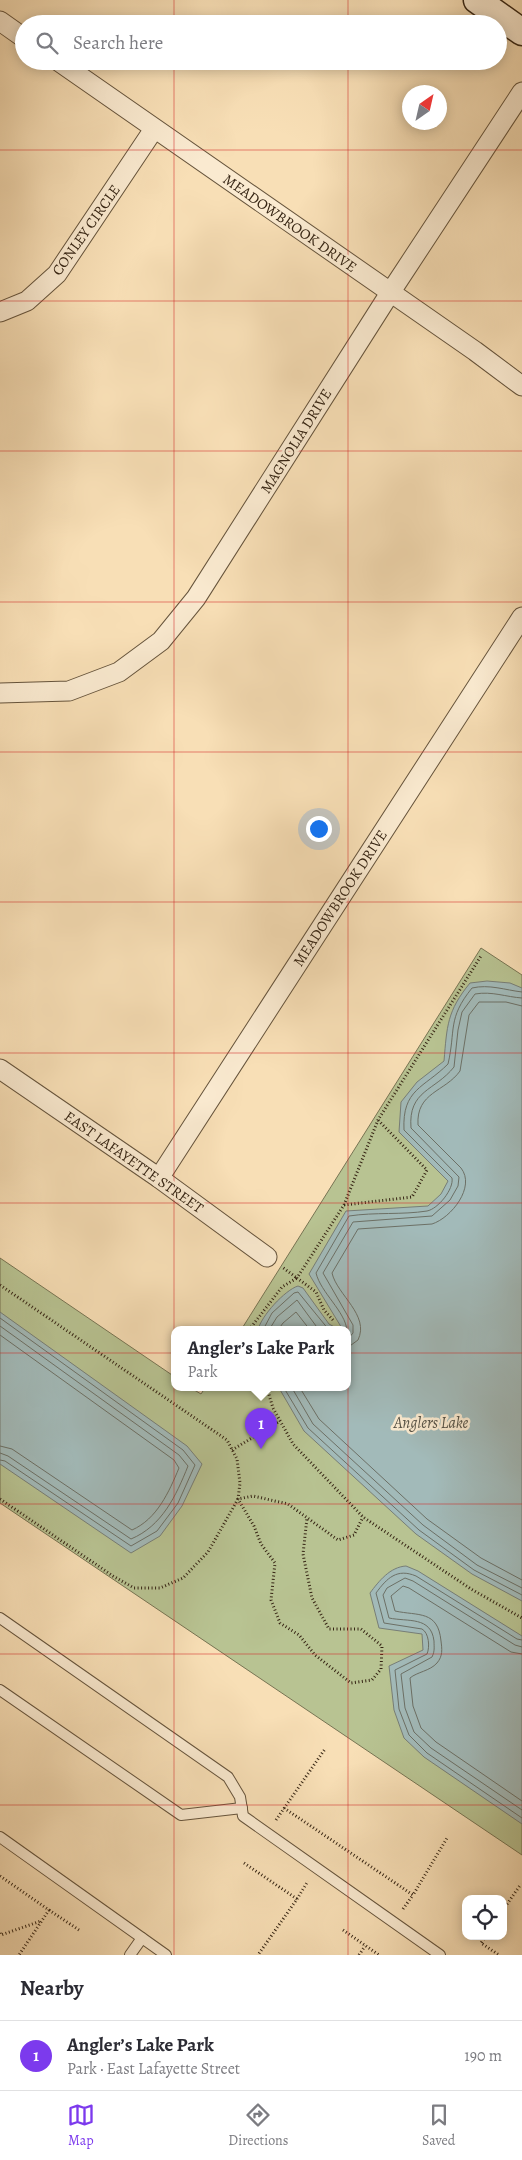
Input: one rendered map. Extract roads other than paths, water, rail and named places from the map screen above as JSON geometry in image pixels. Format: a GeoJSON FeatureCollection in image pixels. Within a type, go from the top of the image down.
{"type":"FeatureCollection","features":[{"type":"Feature","properties":{"kind":"main road"},"geometry":{"type":"LineString","coordinates":[[477,0],[498,15]]}},
{"type":"Feature","properties":{"kind":"main road"},"geometry":{"type":"LineString","coordinates":[[507,21],[522,32]]}},
{"type":"Feature","properties":{"kind":"street"},"geometry":{"type":"LineString","coordinates":[[0,21],[15,32]]}},
{"type":"Feature","properties":{"kind":"street","name":"MEADOWBROOK DRIVE"},"geometry":{"type":"LineString","coordinates":[[71,70],[475,351],[522,386]]}},
{"type":"Feature","properties":{"kind":"street","name":"MAGNOLIA DRIVE"},"geometry":{"type":"LineString","coordinates":[[0,693],[69,692],[119,672],[161,641],[196,598],[390,292],[522,92]]}},
{"type":"Feature","properties":{"kind":"street","name":"CONLEY CIRCLE"},"geometry":{"type":"LineString","coordinates":[[0,312],[27,301],[57,274],[154,128]]}},
{"type":"Feature","properties":{"kind":"street","name":"MEADOWBROOK DRIVE"},"geometry":{"type":"LineString","coordinates":[[159,1178],[522,617]]}},
{"type":"Feature","properties":{"kind":"street","name":"EAST LAFAYETTE STREET"},"geometry":{"type":"LineString","coordinates":[[0,1069],[159,1178],[267,1257]]}},
{"type":"Feature","properties":{"kind":"lane"},"geometry":{"type":"LineString","coordinates":[[0,1618],[228,1776],[240,1796],[243,1816],[440,1955]]}},
{"type":"Feature","properties":{"kind":"lane"},"geometry":{"type":"LineString","coordinates":[[0,1690],[182,1815],[242,1808]]}},
{"type":"Feature","properties":{"kind":"lane"},"geometry":{"type":"LineString","coordinates":[[0,1837],[166,1955]]}},
{"type":"Feature","properties":{"kind":"lane"},"geometry":{"type":"LineString","coordinates":[[130,1955],[142,1938]]}},
{"type":"Feature","properties":{"kind":"water","name":"Anglers Lake"},"geometry":{"type":"Polygon","coordinates":[[[487,981],[510,983],[522,988],[522,1601],[472,1574],[416,1534],[304,1431],[281,1391],[351,1391],[351,1326],[341,1326],[309,1274],[346,1211],[428,1206],[441,1194],[448,1181],[399,1132],[401,1102],[417,1082],[444,1061],[447,1028],[452,1011],[470,983],[487,981]]]}},
{"type":"Feature","properties":{"kind":"water"},"geometry":{"type":"Polygon","coordinates":[[[298,1286],[303,1288],[329,1324],[333,1326],[259,1326],[274,1304],[298,1286]]]}},
{"type":"Feature","properties":{"kind":"water"},"geometry":{"type":"Polygon","coordinates":[[[0,1312],[187,1446],[202,1464],[182,1506],[160,1536],[131,1553],[0,1464],[0,1312]]]}},
{"type":"Feature","properties":{"kind":"water"},"geometry":{"type":"Polygon","coordinates":[[[406,1566],[418,1571],[522,1636],[522,1824],[424,1757],[404,1738],[394,1710],[389,1666],[423,1650],[422,1634],[379,1628],[370,1593],[381,1579],[390,1572],[406,1566]]]}},
{"type":"Feature","properties":{"kind":"place","name":"Angler’s Lake Park"},"geometry":{"type":"Point","coordinates":[261,1449]}}]}
